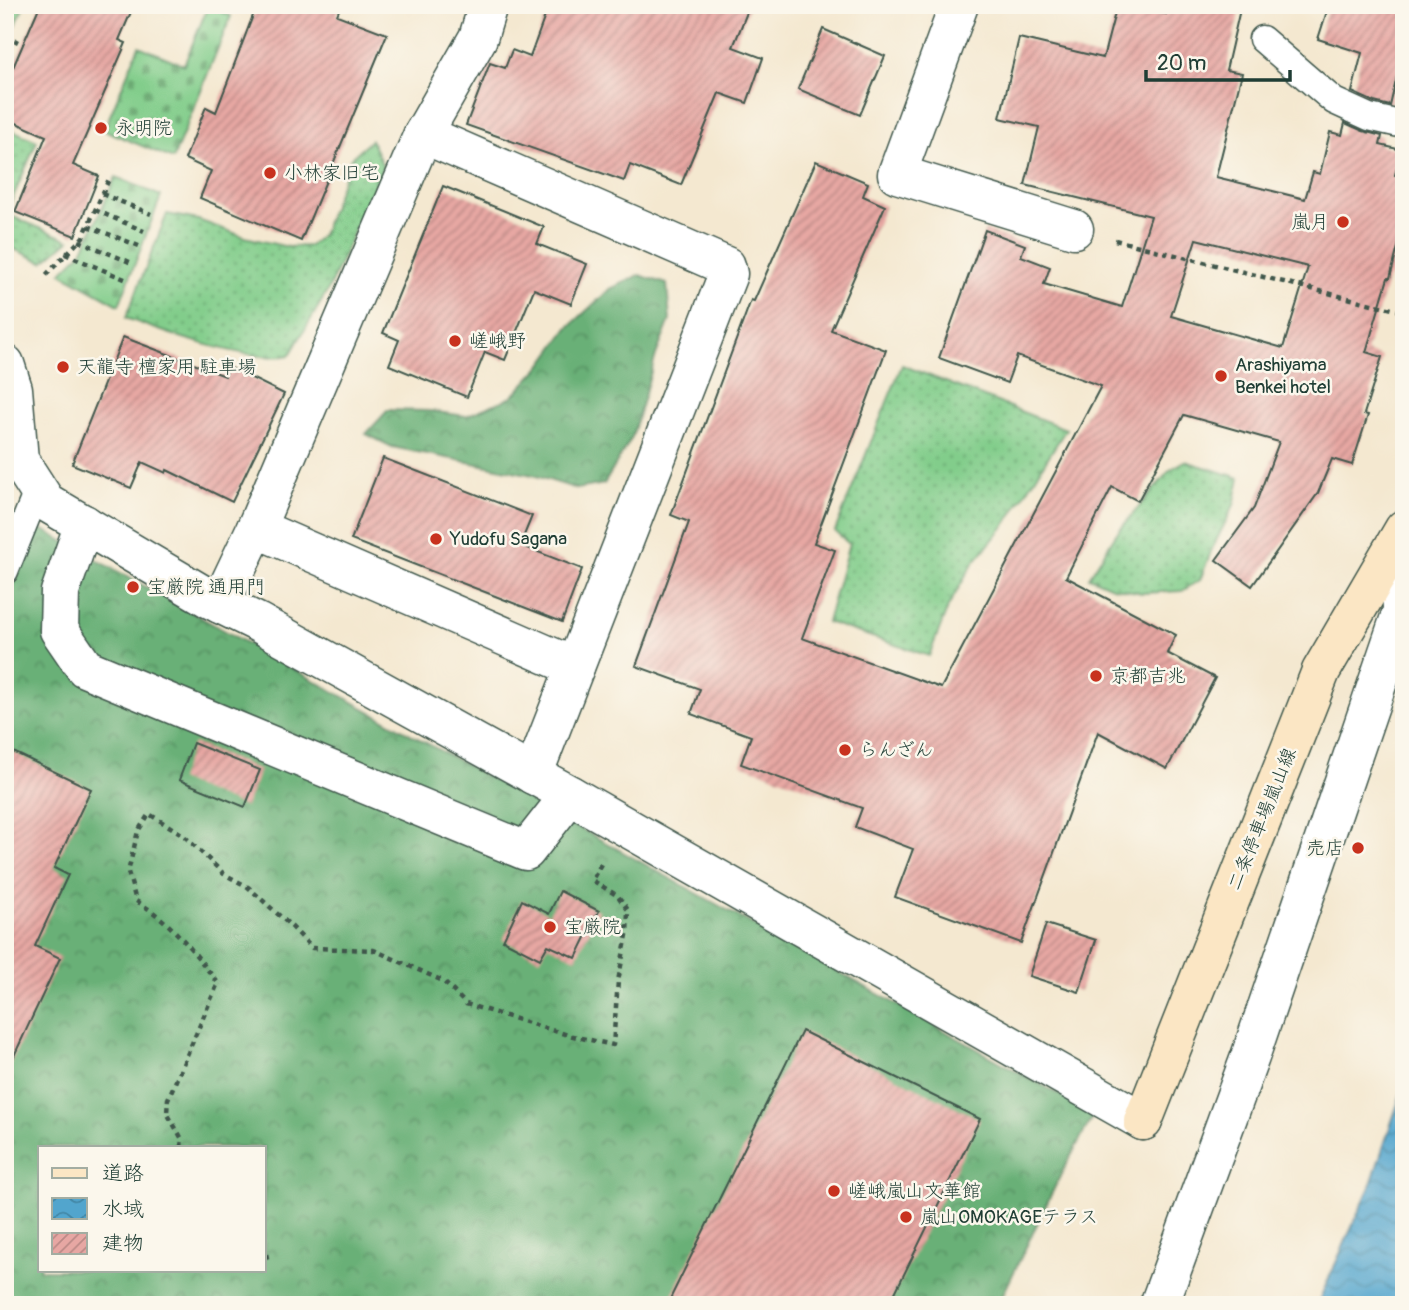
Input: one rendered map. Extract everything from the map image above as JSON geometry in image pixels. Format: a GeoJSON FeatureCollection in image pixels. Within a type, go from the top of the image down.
{"type":"FeatureCollection","features":[{"type":"Feature","properties":{"kind":"main road","name":"二条停車場嵐山線"},"geometry":{"type":"LineString","coordinates":[[1143,1121],[1321,671],[1402,533]]}},
{"type":"Feature","properties":{"kind":"street"},"geometry":{"type":"LineString","coordinates":[[220,604],[256,528],[423,134],[478,38],[488,5]]}},
{"type":"Feature","properties":{"kind":"street"},"geometry":{"type":"LineString","coordinates":[[959,5],[897,174],[1074,229]]}},
{"type":"Feature","properties":{"kind":"street"},"geometry":{"type":"LineString","coordinates":[[423,134],[726,266],[728,274],[533,775]]}},
{"type":"Feature","properties":{"kind":"street"},"geometry":{"type":"LineString","coordinates":[[5,364],[13,389],[19,460],[46,502],[220,604],[570,795],[1143,1121]]}},
{"type":"Feature","properties":{"kind":"street"},"geometry":{"type":"LineString","coordinates":[[84,524],[60,592],[59,630],[85,668],[526,851],[570,795]]}},
{"type":"Feature","properties":{"kind":"street"},"geometry":{"type":"LineString","coordinates":[[256,528],[575,667]]}},
{"type":"Feature","properties":{"kind":"street"},"geometry":{"type":"LineString","coordinates":[[1159,1305],[1250,1056],[1402,611],[1402,533]]}},
{"type":"Feature","properties":{"kind":"lane"},"geometry":{"type":"LineString","coordinates":[[1262,38],[1334,102],[1369,117],[1404,125]]}},
{"type":"Feature","properties":{"kind":"lane"},"geometry":{"type":"LineString","coordinates":[[5,570],[38,489]]}},
{"type":"Feature","properties":{"kind":"path"},"geometry":{"type":"LineString","coordinates":[[5,40],[18,41]]}},
{"type":"Feature","properties":{"kind":"path"},"geometry":{"type":"LineString","coordinates":[[46,275],[83,237],[109,179]]}},
{"type":"Feature","properties":{"kind":"path"},"geometry":{"type":"LineString","coordinates":[[102,194],[150,214]]}},
{"type":"Feature","properties":{"kind":"path"},"geometry":{"type":"LineString","coordinates":[[95,210],[144,231]]}},
{"type":"Feature","properties":{"kind":"path"},"geometry":{"type":"LineString","coordinates":[[88,226],[139,246]]}},
{"type":"Feature","properties":{"kind":"path"},"geometry":{"type":"LineString","coordinates":[[1074,229],[1404,312]]}},
{"type":"Feature","properties":{"kind":"path"},"geometry":{"type":"LineString","coordinates":[[79,241],[132,263]]}},
{"type":"Feature","properties":{"kind":"path"},"geometry":{"type":"LineString","coordinates":[[65,254],[127,280]]}},
{"type":"Feature","properties":{"kind":"path"},"geometry":{"type":"LineString","coordinates":[[181,1146],[182,1139],[167,1112],[168,1099],[218,983],[188,944],[158,913],[136,901],[128,873],[138,831],[149,814],[182,834],[225,874],[247,887],[312,948],[374,950],[443,981],[466,1004],[568,1035],[613,1045],[628,910],[618,896],[592,880],[623,826]]}},
{"type":"Feature","properties":{"kind":"green space"},"geometry":{"type":"Polygon","coordinates":[[[5,5],[24,5],[16,25],[5,28],[5,5]]]}},
{"type":"Feature","properties":{"kind":"green space"},"geometry":{"type":"Polygon","coordinates":[[[208,6],[231,16],[173,159],[104,130],[139,46],[184,65],[208,6]]]}},
{"type":"Feature","properties":{"kind":"green space"},"geometry":{"type":"Polygon","coordinates":[[[5,127],[37,141],[6,214],[69,240],[43,262],[5,245],[5,127]]]}},
{"type":"Feature","properties":{"kind":"green space"},"geometry":{"type":"Polygon","coordinates":[[[371,140],[383,166],[328,290],[290,355],[274,357],[232,351],[126,318],[167,214],[198,220],[245,237],[288,247],[309,246],[322,235],[351,158],[371,140]]]}},
{"type":"Feature","properties":{"kind":"green space"},"geometry":{"type":"Polygon","coordinates":[[[116,177],[161,196],[119,305],[61,273],[82,252],[116,177]]]}},
{"type":"Feature","properties":{"kind":"green space"},"geometry":{"type":"Polygon","coordinates":[[[639,275],[667,284],[670,320],[656,355],[632,437],[604,484],[577,489],[533,475],[392,447],[366,434],[388,410],[430,411],[466,416],[512,397],[540,367],[568,328],[610,289],[639,275]]]}},
{"type":"Feature","properties":{"kind":"green space"},"geometry":{"type":"Polygon","coordinates":[[[902,365],[1066,429],[1006,524],[973,563],[948,607],[929,656],[827,622],[849,544],[835,531],[902,365]]]}},
{"type":"Feature","properties":{"kind":"green space"},"geometry":{"type":"Polygon","coordinates":[[[1185,461],[1240,478],[1234,505],[1200,580],[1182,591],[1142,593],[1112,587],[1089,577],[1116,534],[1170,470],[1185,461]]]}},
{"type":"Feature","properties":{"kind":"green space"},"geometry":{"type":"Polygon","coordinates":[[[38,527],[1094,1114],[1062,1172],[998,1305],[5,1305],[5,605],[38,527]]]}},
{"type":"Feature","properties":{"kind":"water"},"geometry":{"type":"Polygon","coordinates":[[[1404,1085],[1404,1305],[1317,1305],[1370,1187],[1404,1085]]]}},
{"type":"Feature","properties":{"kind":"building"},"geometry":{"type":"Polygon","coordinates":[[[40,5],[134,5],[119,40],[126,43],[73,165],[99,176],[75,236],[15,212],[46,136],[5,118],[5,86],[40,5]]]}},
{"type":"Feature","properties":{"kind":"building"},"geometry":{"type":"Polygon","coordinates":[[[257,5],[341,5],[337,15],[387,34],[301,241],[200,198],[211,171],[185,159],[206,107],[216,112],[257,5]]]}},
{"type":"Feature","properties":{"kind":"building"},"geometry":{"type":"Polygon","coordinates":[[[549,5],[750,5],[733,47],[763,58],[747,103],[719,93],[681,185],[630,165],[624,181],[466,125],[490,63],[505,68],[512,50],[530,57],[549,5]]]}},
{"type":"Feature","properties":{"kind":"building"},"geometry":{"type":"Polygon","coordinates":[[[1117,5],[1166,14],[1168,5],[1241,5],[1226,70],[1242,73],[1216,177],[1305,199],[1313,172],[1320,174],[1330,132],[1342,135],[1345,123],[1382,136],[1380,145],[1402,150],[1395,175],[1404,177],[1404,224],[1366,352],[1382,357],[1352,465],[1332,459],[1318,493],[1252,586],[1216,560],[1254,508],[1279,442],[1184,415],[1138,501],[1112,487],[1066,577],[1176,635],[1167,653],[1215,678],[1167,769],[1098,732],[1021,943],[895,897],[913,849],[855,827],[862,808],[741,764],[751,736],[691,714],[700,689],[636,666],[689,522],[671,515],[751,300],[754,301],[816,161],[868,183],[863,196],[885,206],[831,330],[886,350],[814,543],[835,550],[802,638],[941,688],[1101,386],[1017,356],[1007,383],[939,358],[985,230],[1025,245],[1021,256],[1050,267],[1044,284],[1122,307],[1151,216],[1025,185],[1039,127],[1000,118],[1019,38],[1103,58],[1117,5]],[[1196,239],[1171,316],[1283,348],[1308,267],[1196,239]]]}},
{"type":"Feature","properties":{"kind":"building"},"geometry":{"type":"Polygon","coordinates":[[[1329,5],[1404,5],[1404,47],[1390,106],[1352,92],[1362,53],[1318,39],[1329,5]]]}},
{"type":"Feature","properties":{"kind":"building"},"geometry":{"type":"Polygon","coordinates":[[[823,29],[885,56],[860,115],[798,89],[823,29]]]}},
{"type":"Feature","properties":{"kind":"building"},"geometry":{"type":"Polygon","coordinates":[[[443,186],[544,227],[537,244],[587,264],[571,304],[534,289],[505,360],[485,352],[467,397],[389,365],[399,340],[383,333],[443,186]]]}},
{"type":"Feature","properties":{"kind":"building"},"geometry":{"type":"Polygon","coordinates":[[[123,337],[225,376],[229,367],[284,394],[232,502],[167,470],[166,473],[142,462],[131,488],[72,464],[123,337]]]}},
{"type":"Feature","properties":{"kind":"building","name":"Yudofu Sagana"},"geometry":{"type":"Polygon","coordinates":[[[383,458],[532,516],[520,545],[582,569],[562,622],[351,540],[383,458]]]}},
{"type":"Feature","properties":{"kind":"building"},"geometry":{"type":"Polygon","coordinates":[[[193,743],[260,770],[245,807],[179,780],[193,743]]]}},
{"type":"Feature","properties":{"kind":"building"},"geometry":{"type":"Polygon","coordinates":[[[5,748],[91,789],[54,868],[68,875],[35,946],[60,958],[5,1075],[5,748]]]}},
{"type":"Feature","properties":{"kind":"building","name":"宝厳院"},"geometry":{"type":"Polygon","coordinates":[[[560,891],[599,911],[576,958],[548,945],[540,959],[503,940],[522,900],[549,914],[560,891]]]}},
{"type":"Feature","properties":{"kind":"building"},"geometry":{"type":"Polygon","coordinates":[[[1046,924],[1096,940],[1079,992],[1029,976],[1046,924]]]}},
{"type":"Feature","properties":{"kind":"building","name":"嵯峨嵐山文華館"},"geometry":{"type":"Polygon","coordinates":[[[802,1031],[980,1119],[889,1305],[667,1305],[802,1031]]]}},
{"type":"Feature","properties":{"kind":"place","name":"永明院"},"geometry":{"type":"Point","coordinates":[101,128]}},
{"type":"Feature","properties":{"kind":"place","name":"小林家旧宅"},"geometry":{"type":"Point","coordinates":[270,173]}},
{"type":"Feature","properties":{"kind":"place","name":"嵐月"},"geometry":{"type":"Point","coordinates":[1343,222]}},
{"type":"Feature","properties":{"kind":"place","name":"嵯峨野"},"geometry":{"type":"Point","coordinates":[455,341]}},
{"type":"Feature","properties":{"kind":"place","name":"天龍寺 檀家用 駐車場"},"geometry":{"type":"Point","coordinates":[63,367]}},
{"type":"Feature","properties":{"kind":"place","name":"Arashiyama Benkei hotel"},"geometry":{"type":"Point","coordinates":[1221,376]}},
{"type":"Feature","properties":{"kind":"place","name":"Yudofu Sagana"},"geometry":{"type":"Point","coordinates":[436,539]}},
{"type":"Feature","properties":{"kind":"place","name":"宝厳院 通用門"},"geometry":{"type":"Point","coordinates":[133,587]}},
{"type":"Feature","properties":{"kind":"place","name":"京都吉兆"},"geometry":{"type":"Point","coordinates":[1096,676]}},
{"type":"Feature","properties":{"kind":"place","name":"らんざん"},"geometry":{"type":"Point","coordinates":[845,750]}},
{"type":"Feature","properties":{"kind":"place","name":"売店"},"geometry":{"type":"Point","coordinates":[1358,848]}},
{"type":"Feature","properties":{"kind":"place","name":"宝厳院"},"geometry":{"type":"Point","coordinates":[550,927]}},
{"type":"Feature","properties":{"kind":"place","name":"嵯峨嵐山文華館"},"geometry":{"type":"Point","coordinates":[834,1191]}},
{"type":"Feature","properties":{"kind":"place","name":"嵐山OMOKAGEテラス"},"geometry":{"type":"Point","coordinates":[906,1217]}}]}
